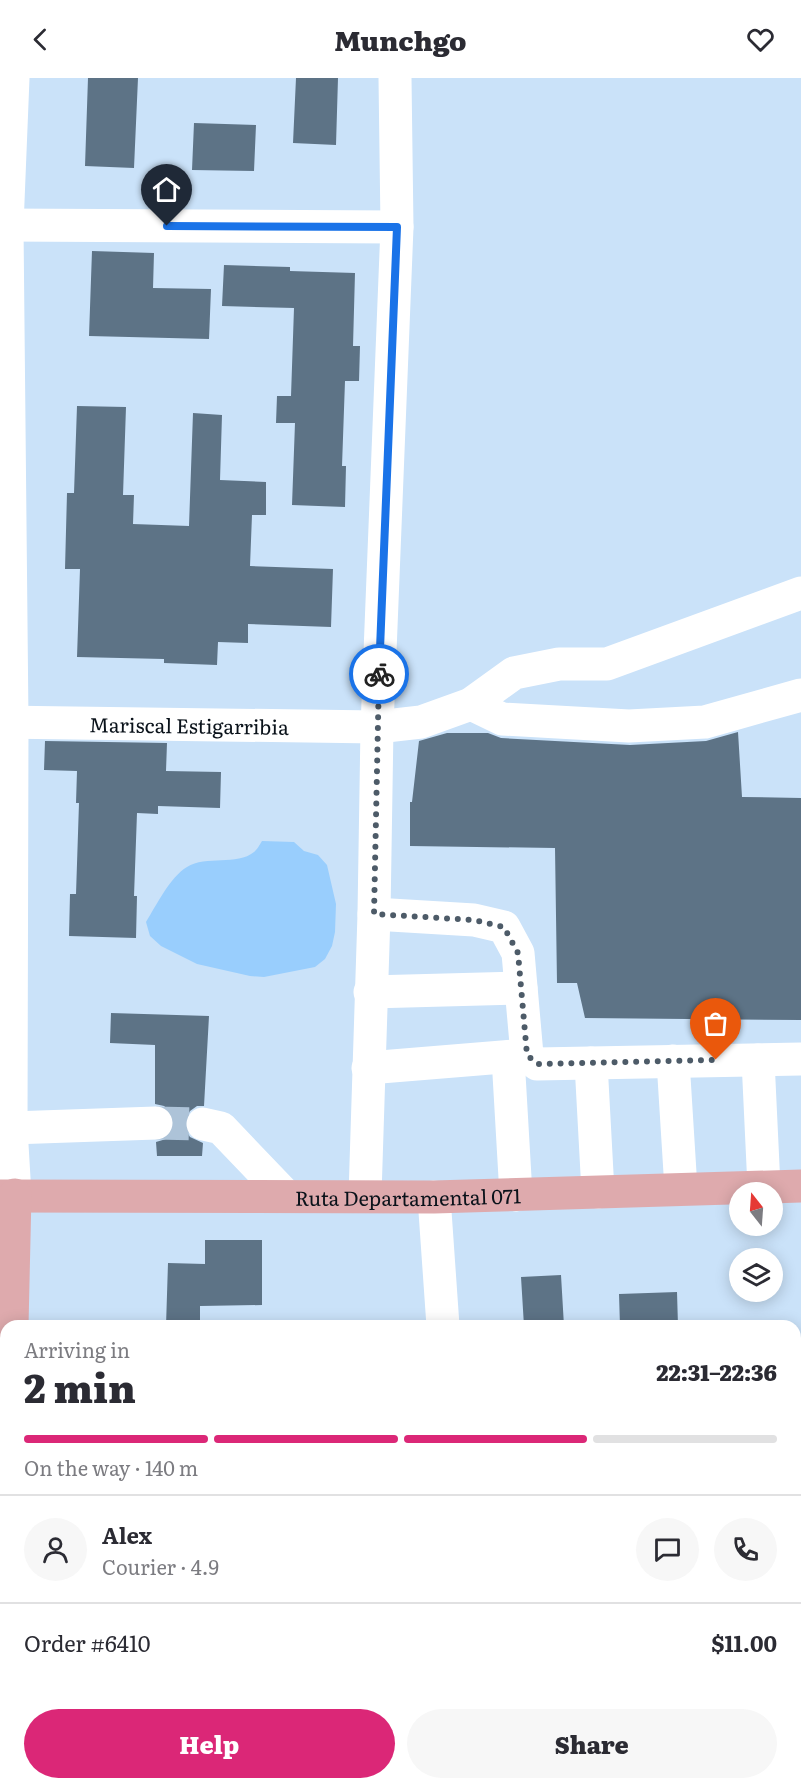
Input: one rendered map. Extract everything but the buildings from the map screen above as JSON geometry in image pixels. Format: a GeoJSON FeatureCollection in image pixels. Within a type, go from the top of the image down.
{"type":"FeatureCollection","features":[{"type":"Feature","properties":{"kind":"main road","name":"Ruta Departamental 071"},"geometry":{"type":"LineString","coordinates":[[783,1186],[801,1186]]}},
{"type":"Feature","properties":{"kind":"main road","name":"Ruta Departamental 071"},"geometry":{"type":"LineString","coordinates":[[8,1196],[365,1195],[434,1197],[729,1188]]}},
{"type":"Feature","properties":{"kind":"main road"},"geometry":{"type":"LineString","coordinates":[[8,1196],[12,1320]]}},
{"type":"Feature","properties":{"kind":"street"},"geometry":{"type":"LineString","coordinates":[[8,1196],[11,1128],[3,226],[13,78]]}},
{"type":"Feature","properties":{"kind":"street"},"geometry":{"type":"LineString","coordinates":[[365,1195],[377,727],[397,227],[395,78]]}},
{"type":"Feature","properties":{"kind":"street"},"geometry":{"type":"LineString","coordinates":[[3,226],[397,227]]}},
{"type":"Feature","properties":{"kind":"street","name":"Mariscal Estigarribia"},"geometry":{"type":"LineString","coordinates":[[6,722],[377,727],[421,722],[471,704],[514,673],[559,664],[608,664],[801,593]]}},
{"type":"Feature","properties":{"kind":"street"},"geometry":{"type":"LineString","coordinates":[[471,704],[502,719],[629,726],[705,722],[801,695]]}},
{"type":"Feature","properties":{"kind":"street"},"geometry":{"type":"LineString","coordinates":[[374,914],[474,920],[504,927],[518,953],[521,988],[517,1056],[516,1194]]}},
{"type":"Feature","properties":{"kind":"street"},"geometry":{"type":"LineString","coordinates":[[370,992],[521,988]]}},
{"type":"Feature","properties":{"kind":"street"},"geometry":{"type":"LineString","coordinates":[[368,1068],[517,1056],[537,1064],[801,1059]]}},
{"type":"Feature","properties":{"kind":"street"},"geometry":{"type":"LineString","coordinates":[[758,1060],[764,1182]]}},
{"type":"Feature","properties":{"kind":"street"},"geometry":{"type":"LineString","coordinates":[[673,1061],[681,1189]]}},
{"type":"Feature","properties":{"kind":"street"},"geometry":{"type":"LineString","coordinates":[[591,1063],[598,1192]]}},
{"type":"Feature","properties":{"kind":"street"},"geometry":{"type":"LineString","coordinates":[[11,1128],[156,1124]]}},
{"type":"Feature","properties":{"kind":"street"},"geometry":{"type":"LineString","coordinates":[[203,1124],[221,1128],[285,1195]]}},
{"type":"Feature","properties":{"kind":"street"},"geometry":{"type":"LineString","coordinates":[[434,1197],[443,1320]]}},
{"type":"Feature","properties":{"kind":"shaded area"},"geometry":{"type":"Polygon","coordinates":[[[262,841],[294,842],[304,851],[318,855],[327,865],[336,904],[335,932],[332,946],[325,959],[315,967],[264,977],[250,976],[197,964],[161,946],[150,936],[146,922],[164,892],[181,872],[195,863],[239,859],[247,856],[255,851],[262,841]]]}},
{"type":"Feature","properties":{"kind":"tunnel"},"geometry":{"type":"LineString","coordinates":[[156,1123],[203,1124]]}},
{"type":"Feature","properties":{"kind":"way so far"},"geometry":{"type":"LineString","coordinates":[[379,674],[374,914],[474,920],[504,927],[518,953],[527,1055],[537,1064],[716,1060]]}},
{"type":"Feature","properties":{"kind":"route"},"geometry":{"type":"LineString","coordinates":[[167,226],[397,227],[379,674]]}}]}
